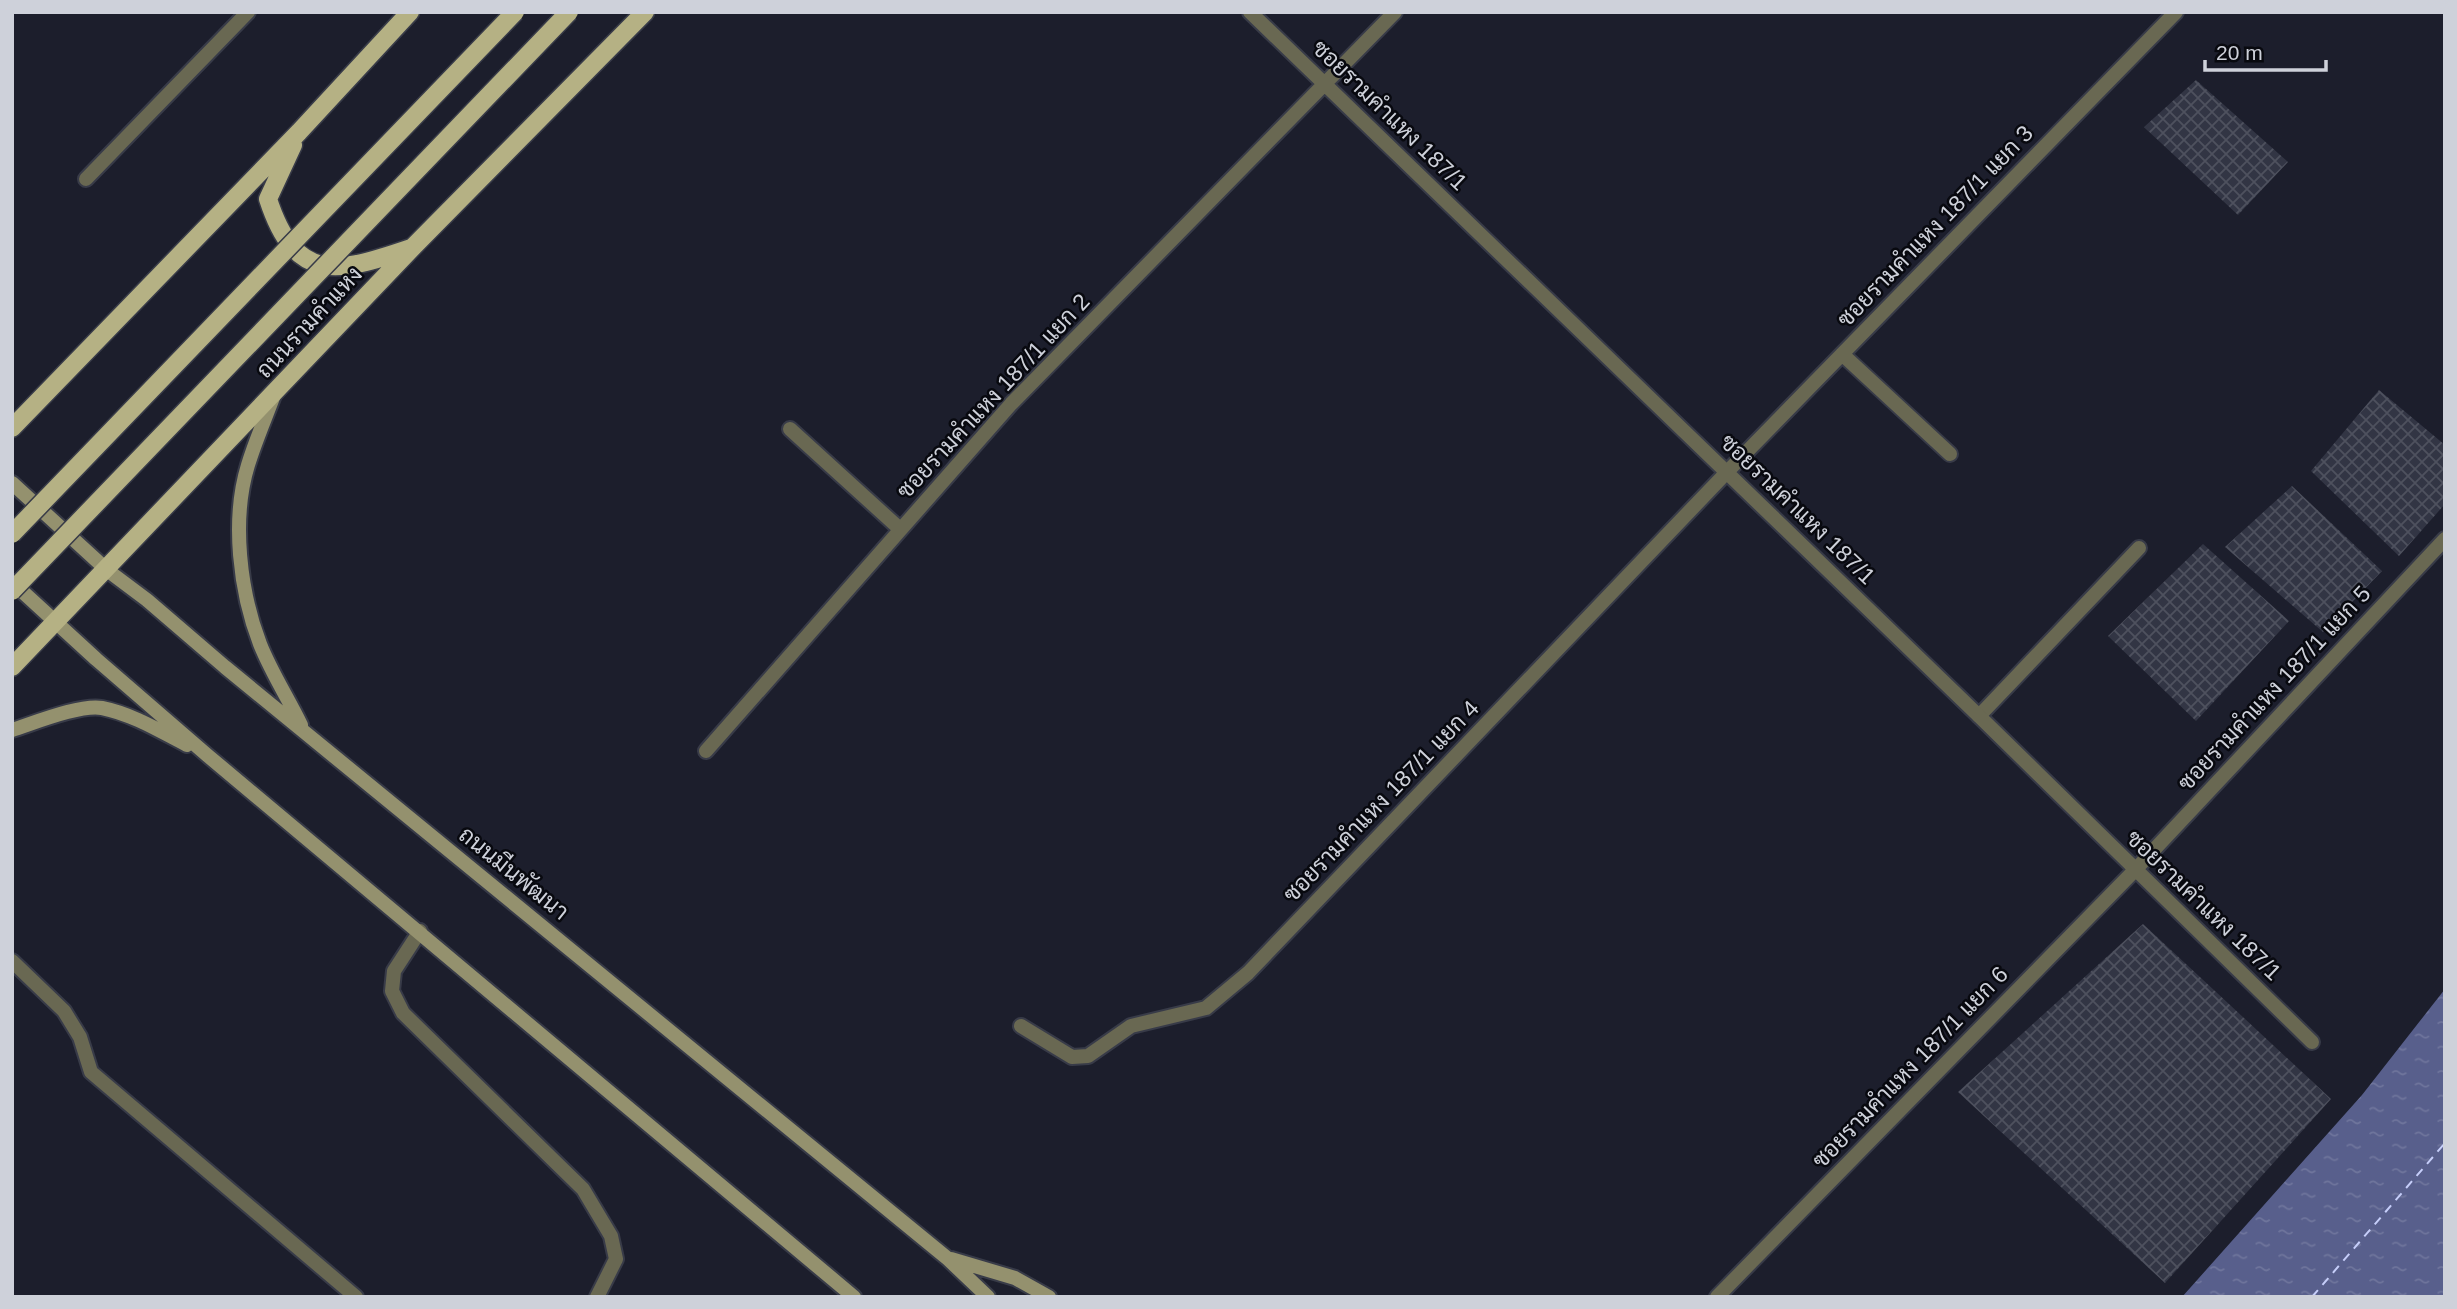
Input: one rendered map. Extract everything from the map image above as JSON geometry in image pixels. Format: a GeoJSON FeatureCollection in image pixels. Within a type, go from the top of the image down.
{"type":"FeatureCollection","features":[{"type":"Feature","properties":{"kind":"main road"},"geometry":{"type":"LineString","coordinates":[[12,428],[299,132],[410,12]]}},
{"type":"Feature","properties":{"kind":"main road"},"geometry":{"type":"LineString","coordinates":[[12,534],[515,12]]}},
{"type":"Feature","properties":{"kind":"main road","name":"ถนนรามคำแหง"},"geometry":{"type":"LineString","coordinates":[[12,591],[569,12]]}},
{"type":"Feature","properties":{"kind":"main road","name":"ถนนรามคำแหง"},"geometry":{"type":"LineString","coordinates":[[12,667],[414,246],[645,12]]}},
{"type":"Feature","properties":{"kind":"main road"},"geometry":{"type":"LineString","coordinates":[[299,132],[268,199],[277,228],[291,248],[312,263],[340,266],[374,260],[414,246]]}},
{"type":"Feature","properties":{"kind":"street"},"geometry":{"type":"LineString","coordinates":[[86,179],[247,12]]}},
{"type":"Feature","properties":{"kind":"street","name":"ซอยรามคำแหง 187/1"},"geometry":{"type":"LineString","coordinates":[[1250,12],[1979,716],[2312,1042]]}},
{"type":"Feature","properties":{"kind":"street","name":"ซอยรามคำแหง 187/1 แยก 2"},"geometry":{"type":"LineString","coordinates":[[706,751],[1011,404],[1395,12]]}},
{"type":"Feature","properties":{"kind":"street","name":"ซอยรามคำแหง 187/1 แยก 3"},"geometry":{"type":"LineString","coordinates":[[1727,472],[2168,15]]}},
{"type":"Feature","properties":{"kind":"street"},"geometry":{"type":"LineString","coordinates":[[1842,354],[1950,454]]}},
{"type":"Feature","properties":{"kind":"street"},"geometry":{"type":"LineString","coordinates":[[274,394],[247,468],[240,514],[240,558],[247,604],[261,645],[304,730]]}},
{"type":"Feature","properties":{"kind":"street"},"geometry":{"type":"LineString","coordinates":[[790,429],[900,529]]}},
{"type":"Feature","properties":{"kind":"street","name":"ซอยรามคำแหง 187/1 แยก 4"},"geometry":{"type":"LineString","coordinates":[[1021,1026],[1072,1057],[1088,1056],[1130,1026],[1206,1008],[1248,973],[1727,472]]}},
{"type":"Feature","properties":{"kind":"street","name":"ถนนมีนพัฒนา"},"geometry":{"type":"LineString","coordinates":[[12,483],[107,570],[148,600],[225,667],[947,1258],[988,1297]]}},
{"type":"Feature","properties":{"kind":"street","name":"ซอยรามคำแหง 187/1 แยก 5"},"geometry":{"type":"LineString","coordinates":[[2136,869],[2445,539]]}},
{"type":"Feature","properties":{"kind":"street"},"geometry":{"type":"LineString","coordinates":[[1979,716],[2139,548]]}},
{"type":"Feature","properties":{"kind":"street"},"geometry":{"type":"LineString","coordinates":[[12,582],[207,755],[854,1297]]}},
{"type":"Feature","properties":{"kind":"street"},"geometry":{"type":"LineString","coordinates":[[12,730],[61,714],[100,707],[135,719],[207,755]]}},
{"type":"Feature","properties":{"kind":"street","name":"ซอยรามคำแหง 187/1 แยก 6"},"geometry":{"type":"LineString","coordinates":[[1717,1297],[2136,869]]}},
{"type":"Feature","properties":{"kind":"street"},"geometry":{"type":"LineString","coordinates":[[420,931],[394,971],[392,992],[402,1013],[583,1189],[611,1236],[616,1259],[597,1297]]}},
{"type":"Feature","properties":{"kind":"street"},"geometry":{"type":"LineString","coordinates":[[12,961],[64,1011],[80,1037],[91,1072],[356,1297]]}},
{"type":"Feature","properties":{"kind":"street"},"geometry":{"type":"LineString","coordinates":[[947,1258],[1015,1278],[1049,1297]]}},
{"type":"Feature","properties":{"kind":"water"},"geometry":{"type":"Polygon","coordinates":[[[2445,989],[2445,1297],[2182,1297],[2362,1095],[2445,989]]]}},
{"type":"Feature","properties":{"kind":"building"},"geometry":{"type":"Polygon","coordinates":[[[2196,80],[2288,162],[2238,215],[2144,127],[2196,80]]]}},
{"type":"Feature","properties":{"kind":"building"},"geometry":{"type":"Polygon","coordinates":[[[2379,390],[2445,445],[2445,504],[2399,556],[2311,471],[2379,390]]]}},
{"type":"Feature","properties":{"kind":"building"},"geometry":{"type":"Polygon","coordinates":[[[2292,486],[2382,571],[2323,632],[2225,547],[2292,486]]]}},
{"type":"Feature","properties":{"kind":"building"},"geometry":{"type":"Polygon","coordinates":[[[2203,544],[2289,621],[2196,721],[2108,636],[2203,544]]]}},
{"type":"Feature","properties":{"kind":"building"},"geometry":{"type":"Polygon","coordinates":[[[2143,924],[2331,1099],[2165,1283],[1958,1092],[2143,924]]]}},
{"type":"Feature","properties":{"kind":"ferry route"},"geometry":{"type":"LineString","coordinates":[[2312,1297],[2445,1143]]}}]}
